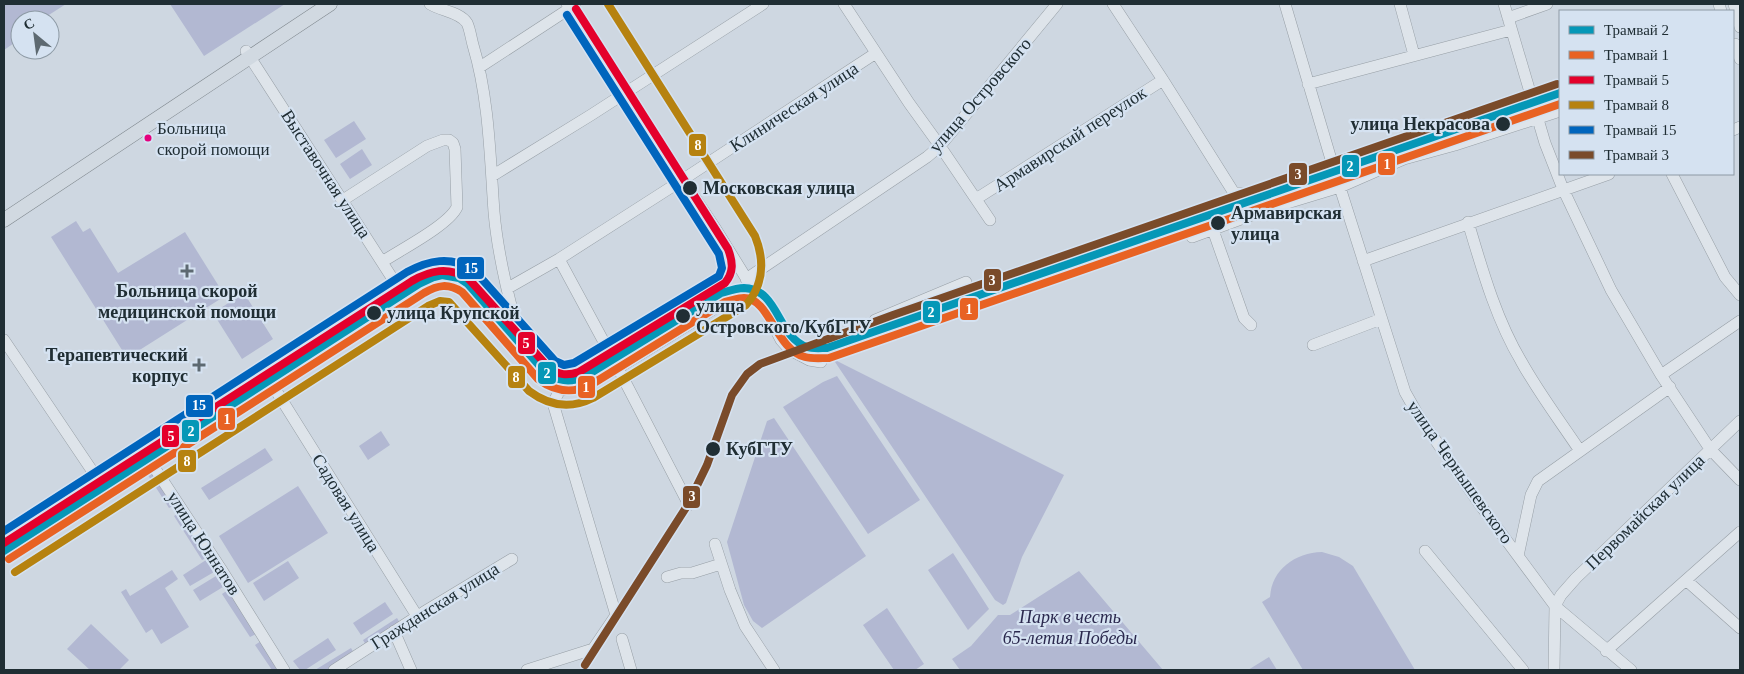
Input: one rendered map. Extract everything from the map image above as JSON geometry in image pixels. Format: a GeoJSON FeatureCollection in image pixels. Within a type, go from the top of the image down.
{"type":"FeatureCollection","features":[{"type":"Feature","properties":{"kind":"main road"},"geometry":{"type":"LineString","coordinates":[[4,220],[248,54],[318,4]]}},
{"type":"Feature","properties":{"kind":"main road"},"geometry":{"type":"LineString","coordinates":[[4,212],[248,54],[330,4]]}},
{"type":"Feature","properties":{"kind":"street"},"geometry":{"type":"LineString","coordinates":[[430,4],[437,9],[460,16],[467,23],[480,67],[492,176],[494,214],[502,272],[508,288],[514,317]]}},
{"type":"Feature","properties":{"kind":"street"},"geometry":{"type":"LineString","coordinates":[[492,176],[764,4]]}},
{"type":"Feature","properties":{"kind":"street"},"geometry":{"type":"LineString","coordinates":[[844,4],[926,129],[940,146],[990,220]]}},
{"type":"Feature","properties":{"kind":"street","name":"улица Островского"},"geometry":{"type":"LineString","coordinates":[[527,670],[592,649],[616,614],[553,403],[560,390],[580,386],[618,368],[749,282],[927,157],[940,146],[1057,4]]}},
{"type":"Feature","properties":{"kind":"street"},"geometry":{"type":"LineString","coordinates":[[1113,4],[1234,193],[1248,193],[1333,166],[1559,87]]}},
{"type":"Feature","properties":{"kind":"street","name":"улица Чернышевского"},"geometry":{"type":"LineString","coordinates":[[1285,4],[1362,261],[1405,392],[1418,415],[1555,606],[1606,651],[1631,670]]}},
{"type":"Feature","properties":{"kind":"street"},"geometry":{"type":"LineString","coordinates":[[1400,4],[1414,55]]}},
{"type":"Feature","properties":{"kind":"street"},"geometry":{"type":"LineString","coordinates":[[1504,4],[1545,143],[1563,189],[1611,290],[1661,375],[1710,449],[1740,480]]}},
{"type":"Feature","properties":{"kind":"street"},"geometry":{"type":"LineString","coordinates":[[1508,18],[1548,4]]}},
{"type":"Feature","properties":{"kind":"street"},"geometry":{"type":"LineString","coordinates":[[1734,4],[1740,27]]}},
{"type":"Feature","properties":{"kind":"street"},"geometry":{"type":"LineString","coordinates":[[480,67],[571,5],[749,282],[785,345],[790,350],[810,360],[821,362]]}},
{"type":"Feature","properties":{"kind":"street"},"geometry":{"type":"LineString","coordinates":[[1308,84],[1511,30]]}},
{"type":"Feature","properties":{"kind":"street"},"geometry":{"type":"LineString","coordinates":[[1736,44],[1740,59]]}},
{"type":"Feature","properties":{"kind":"street","name":"Клиническая улица"},"geometry":{"type":"LineString","coordinates":[[508,288],[559,259],[683,180],[876,53]]}},
{"type":"Feature","properties":{"kind":"street","name":"Выставочная улица"},"geometry":{"type":"LineString","coordinates":[[248,54],[405,298]]}},
{"type":"Feature","properties":{"kind":"street","name":"Армавирский переулок"},"geometry":{"type":"LineString","coordinates":[[976,199],[1163,80]]}},
{"type":"Feature","properties":{"kind":"street"},"geometry":{"type":"LineString","coordinates":[[1192,237],[1274,207],[1340,187],[1404,159],[1455,145],[1559,111]]}},
{"type":"Feature","properties":{"kind":"street"},"geometry":{"type":"LineString","coordinates":[[343,200],[427,146],[443,140],[449,140],[453,143],[457,207],[454,214],[382,262]]}},
{"type":"Feature","properties":{"kind":"street"},"geometry":{"type":"LineString","coordinates":[[1362,261],[1468,222],[1606,175]]}},
{"type":"Feature","properties":{"kind":"street"},"geometry":{"type":"LineString","coordinates":[[1673,175],[1725,277],[1740,295]]}},
{"type":"Feature","properties":{"kind":"street"},"geometry":{"type":"LineString","coordinates":[[1468,222],[1486,281],[1509,339],[1521,362],[1580,450]]}},
{"type":"Feature","properties":{"kind":"street"},"geometry":{"type":"LineString","coordinates":[[1213,230],[1244,318],[1251,325]]}},
{"type":"Feature","properties":{"kind":"street"},"geometry":{"type":"LineString","coordinates":[[559,259],[612,357]]}},
{"type":"Feature","properties":{"kind":"street"},"geometry":{"type":"LineString","coordinates":[[876,320],[966,282]]}},
{"type":"Feature","properties":{"kind":"street"},"geometry":{"type":"LineString","coordinates":[[1313,345],[1381,319]]}},
{"type":"Feature","properties":{"kind":"street"},"geometry":{"type":"LineString","coordinates":[[1661,375],[1740,321]]}},
{"type":"Feature","properties":{"kind":"street","name":"улица Юннатов"},"geometry":{"type":"LineString","coordinates":[[4,340],[99,481],[139,456],[145,455],[148,458],[221,569],[284,670]]}},
{"type":"Feature","properties":{"kind":"street"},"geometry":{"type":"LineString","coordinates":[[618,368],[689,505]]}},
{"type":"Feature","properties":{"kind":"street"},"geometry":{"type":"LineString","coordinates":[[1518,556],[1531,494],[1538,481],[1670,387]]}},
{"type":"Feature","properties":{"kind":"street","name":"Садовая улица"},"geometry":{"type":"LineString","coordinates":[[275,389],[417,616]]}},
{"type":"Feature","properties":{"kind":"street","name":"Первомайская улица"},"geometry":{"type":"LineString","coordinates":[[1555,606],[1561,595],[1576,578],[1740,422]]}},
{"type":"Feature","properties":{"kind":"street"},"geometry":{"type":"LineString","coordinates":[[1606,651],[1740,532]]}},
{"type":"Feature","properties":{"kind":"street"},"geometry":{"type":"LineString","coordinates":[[715,544],[730,590],[745,626],[774,670]]}},
{"type":"Feature","properties":{"kind":"street"},"geometry":{"type":"LineString","coordinates":[[1425,551],[1523,670]]}},
{"type":"Feature","properties":{"kind":"street","name":"Гражданская улица"},"geometry":{"type":"LineString","coordinates":[[334,670],[417,616],[512,559]]}},
{"type":"Feature","properties":{"kind":"street"},"geometry":{"type":"LineString","coordinates":[[667,577],[681,573],[692,573],[722,564]]}},
{"type":"Feature","properties":{"kind":"street"},"geometry":{"type":"LineString","coordinates":[[1687,581],[1740,628]]}},
{"type":"Feature","properties":{"kind":"street"},"geometry":{"type":"LineString","coordinates":[[1554,670],[1555,606]]}},
{"type":"Feature","properties":{"kind":"street"},"geometry":{"type":"LineString","coordinates":[[394,631],[411,670]]}},
{"type":"Feature","properties":{"kind":"street"},"geometry":{"type":"LineString","coordinates":[[622,639],[631,670]]}},
{"type":"Feature","properties":{"kind":"green space"},"geometry":{"type":"Polygon","coordinates":[[[4,4],[66,4],[57,10],[10,10],[10,46],[4,50],[4,4]]]}},
{"type":"Feature","properties":{"kind":"green space"},"geometry":{"type":"Polygon","coordinates":[[[170,4],[285,4],[204,56],[170,4]]]}},
{"type":"Feature","properties":{"kind":"green space"},"geometry":{"type":"Polygon","coordinates":[[[354,121],[366,139],[336,158],[324,140],[354,121]]]}},
{"type":"Feature","properties":{"kind":"green space"},"geometry":{"type":"Polygon","coordinates":[[[362,149],[372,165],[350,179],[340,164],[362,149]]]}},
{"type":"Feature","properties":{"kind":"green space"},"geometry":{"type":"Polygon","coordinates":[[[76,221],[83,232],[90,228],[118,273],[185,232],[225,296],[127,358],[51,237],[76,221]]]}},
{"type":"Feature","properties":{"kind":"green space"},"geometry":{"type":"Polygon","coordinates":[[[244,293],[273,339],[242,359],[213,313],[244,293]]]}},
{"type":"Feature","properties":{"kind":"green space"},"geometry":{"type":"Polygon","coordinates":[[[833,359],[1064,475],[1022,557],[1006,603],[1003,605],[995,600],[833,359]]]}},
{"type":"Feature","properties":{"kind":"green space"},"geometry":{"type":"Polygon","coordinates":[[[837,376],[920,500],[868,534],[783,407],[823,382],[837,376]]]}},
{"type":"Feature","properties":{"kind":"green space"},"geometry":{"type":"Polygon","coordinates":[[[774,418],[866,556],[762,628],[753,621],[744,605],[727,542],[767,421],[774,418]]]}},
{"type":"Feature","properties":{"kind":"green space"},"geometry":{"type":"Polygon","coordinates":[[[381,431],[390,445],[368,460],[359,446],[381,431]]]}},
{"type":"Feature","properties":{"kind":"green space"},"geometry":{"type":"Polygon","coordinates":[[[265,448],[273,460],[209,500],[201,488],[265,448]]]}},
{"type":"Feature","properties":{"kind":"green space"},"geometry":{"type":"Polygon","coordinates":[[[151,468],[175,505],[169,508],[146,472],[151,468]]]}},
{"type":"Feature","properties":{"kind":"green space"},"geometry":{"type":"Polygon","coordinates":[[[298,486],[328,533],[248,583],[219,536],[298,486]]]}},
{"type":"Feature","properties":{"kind":"green space"},"geometry":{"type":"Polygon","coordinates":[[[180,512],[208,557],[202,560],[174,516],[180,512]]]}},
{"type":"Feature","properties":{"kind":"green space"},"geometry":{"type":"Polygon","coordinates":[[[1322,552],[1339,557],[1353,566],[1415,670],[1303,670],[1262,602],[1270,597],[1275,578],[1287,564],[1294,559],[1322,552]]]}},
{"type":"Feature","properties":{"kind":"green space"},"geometry":{"type":"Polygon","coordinates":[[[953,553],[989,609],[968,630],[928,570],[953,553]]]}},
{"type":"Feature","properties":{"kind":"green space"},"geometry":{"type":"Polygon","coordinates":[[[206,560],[214,572],[190,586],[183,575],[206,560]]]}},
{"type":"Feature","properties":{"kind":"green space"},"geometry":{"type":"Polygon","coordinates":[[[288,561],[299,578],[264,601],[253,583],[288,561]]]}},
{"type":"Feature","properties":{"kind":"green space"},"geometry":{"type":"Polygon","coordinates":[[[172,570],[178,579],[165,588],[189,627],[161,644],[152,629],[146,633],[121,592],[126,589],[130,596],[172,570]]]}},
{"type":"Feature","properties":{"kind":"green space","name":"Парк в честь 65-летия Победы"},"geometry":{"type":"Polygon","coordinates":[[[1079,571],[1163,670],[960,670],[952,659],[971,646],[998,615],[1010,615],[1079,571]]]}},
{"type":"Feature","properties":{"kind":"green space"},"geometry":{"type":"Polygon","coordinates":[[[216,576],[223,587],[200,601],[193,590],[216,576]]]}},
{"type":"Feature","properties":{"kind":"green space"},"geometry":{"type":"Polygon","coordinates":[[[228,590],[256,634],[250,637],[222,594],[228,590]]]}},
{"type":"Feature","properties":{"kind":"green space"},"geometry":{"type":"Polygon","coordinates":[[[385,602],[393,614],[361,635],[353,623],[385,602]]]}},
{"type":"Feature","properties":{"kind":"green space"},"geometry":{"type":"Polygon","coordinates":[[[887,608],[924,664],[915,670],[894,670],[863,625],[887,608]]]}},
{"type":"Feature","properties":{"kind":"green space"},"geometry":{"type":"Polygon","coordinates":[[[397,618],[400,623],[366,645],[363,640],[397,618]]]}},
{"type":"Feature","properties":{"kind":"green space"},"geometry":{"type":"Polygon","coordinates":[[[91,624],[129,660],[119,670],[90,670],[67,649],[91,624]]]}},
{"type":"Feature","properties":{"kind":"green space"},"geometry":{"type":"Polygon","coordinates":[[[328,638],[336,650],[305,670],[300,670],[293,661],[328,638]]]}},
{"type":"Feature","properties":{"kind":"green space"},"geometry":{"type":"Polygon","coordinates":[[[261,641],[280,670],[272,670],[255,645],[261,641]]]}},
{"type":"Feature","properties":{"kind":"green space"},"geometry":{"type":"Polygon","coordinates":[[[351,648],[354,653],[327,670],[315,670],[351,648]]]}},
{"type":"Feature","properties":{"kind":"green space"},"geometry":{"type":"Polygon","coordinates":[[[1269,657],[1277,670],[1248,670],[1269,657]]]}},
{"type":"Feature","properties":{"kind":"tram line","name":"8"},"geometry":{"type":"LineString","coordinates":[[15,572],[428,306],[440,301],[449,302],[529,391],[552,403],[568,405],[593,398],[746,305],[756,289],[761,272],[760,254],[755,236],[608,4]]}},
{"type":"Feature","properties":{"kind":"tram line","name":"5"},"geometry":{"type":"LineString","coordinates":[[4,543],[412,281],[426,274],[446,271],[467,277],[549,368],[556,372],[567,374],[579,372],[725,283],[732,267],[728,249],[576,9]]}},
{"type":"Feature","properties":{"kind":"tram line","name":"15"},"geometry":{"type":"LineString","coordinates":[[4,531],[407,272],[431,262],[456,262],[473,269],[555,361],[564,365],[574,363],[719,276],[722,268],[719,254],[567,15]]}},
{"type":"Feature","properties":{"kind":"tram line","name":"3"},"geometry":{"type":"LineString","coordinates":[[585,665],[687,506],[707,465],[732,395],[747,374],[760,364],[893,315],[1557,84]]}},
{"type":"Feature","properties":{"kind":"tram line","name":"2"},"geometry":{"type":"LineString","coordinates":[[4,551],[419,284],[434,277],[442,275],[459,278],[468,284],[545,372],[564,380],[584,377],[721,293],[741,288],[756,290],[764,296],[789,334],[797,342],[809,348],[827,348],[1559,93]]}},
{"type":"Feature","properties":{"kind":"tram line","name":"1"},"geometry":{"type":"LineString","coordinates":[[9,559],[434,288],[448,286],[462,292],[538,379],[556,389],[575,390],[589,386],[725,302],[742,298],[753,300],[760,306],[779,335],[795,352],[808,358],[829,358],[1559,104]]}},
{"type":"Feature","properties":{"kind":"place","name":"улица Некрасова"},"geometry":{"type":"Point","coordinates":[1503,124]}},
{"type":"Feature","properties":{"kind":"place","name":"Больница скорой помощи"},"geometry":{"type":"Point","coordinates":[148,138]}},
{"type":"Feature","properties":{"kind":"place","name":"Московская улица"},"geometry":{"type":"Point","coordinates":[690,188]}},
{"type":"Feature","properties":{"kind":"place","name":"Армавирская улица"},"geometry":{"type":"Point","coordinates":[1218,223]}},
{"type":"Feature","properties":{"kind":"place","name":"Больница скорой медицинской помощи"},"geometry":{"type":"Point","coordinates":[187,271]}},
{"type":"Feature","properties":{"kind":"place","name":"улица Крупской"},"geometry":{"type":"Point","coordinates":[374,313]}},
{"type":"Feature","properties":{"kind":"place","name":"улица Островского/КубГТУ"},"geometry":{"type":"Point","coordinates":[683,316]}},
{"type":"Feature","properties":{"kind":"place","name":"Терапевтический корпус"},"geometry":{"type":"Point","coordinates":[199,365]}},
{"type":"Feature","properties":{"kind":"place","name":"КубГТУ"},"geometry":{"type":"Point","coordinates":[713,449]}}]}
